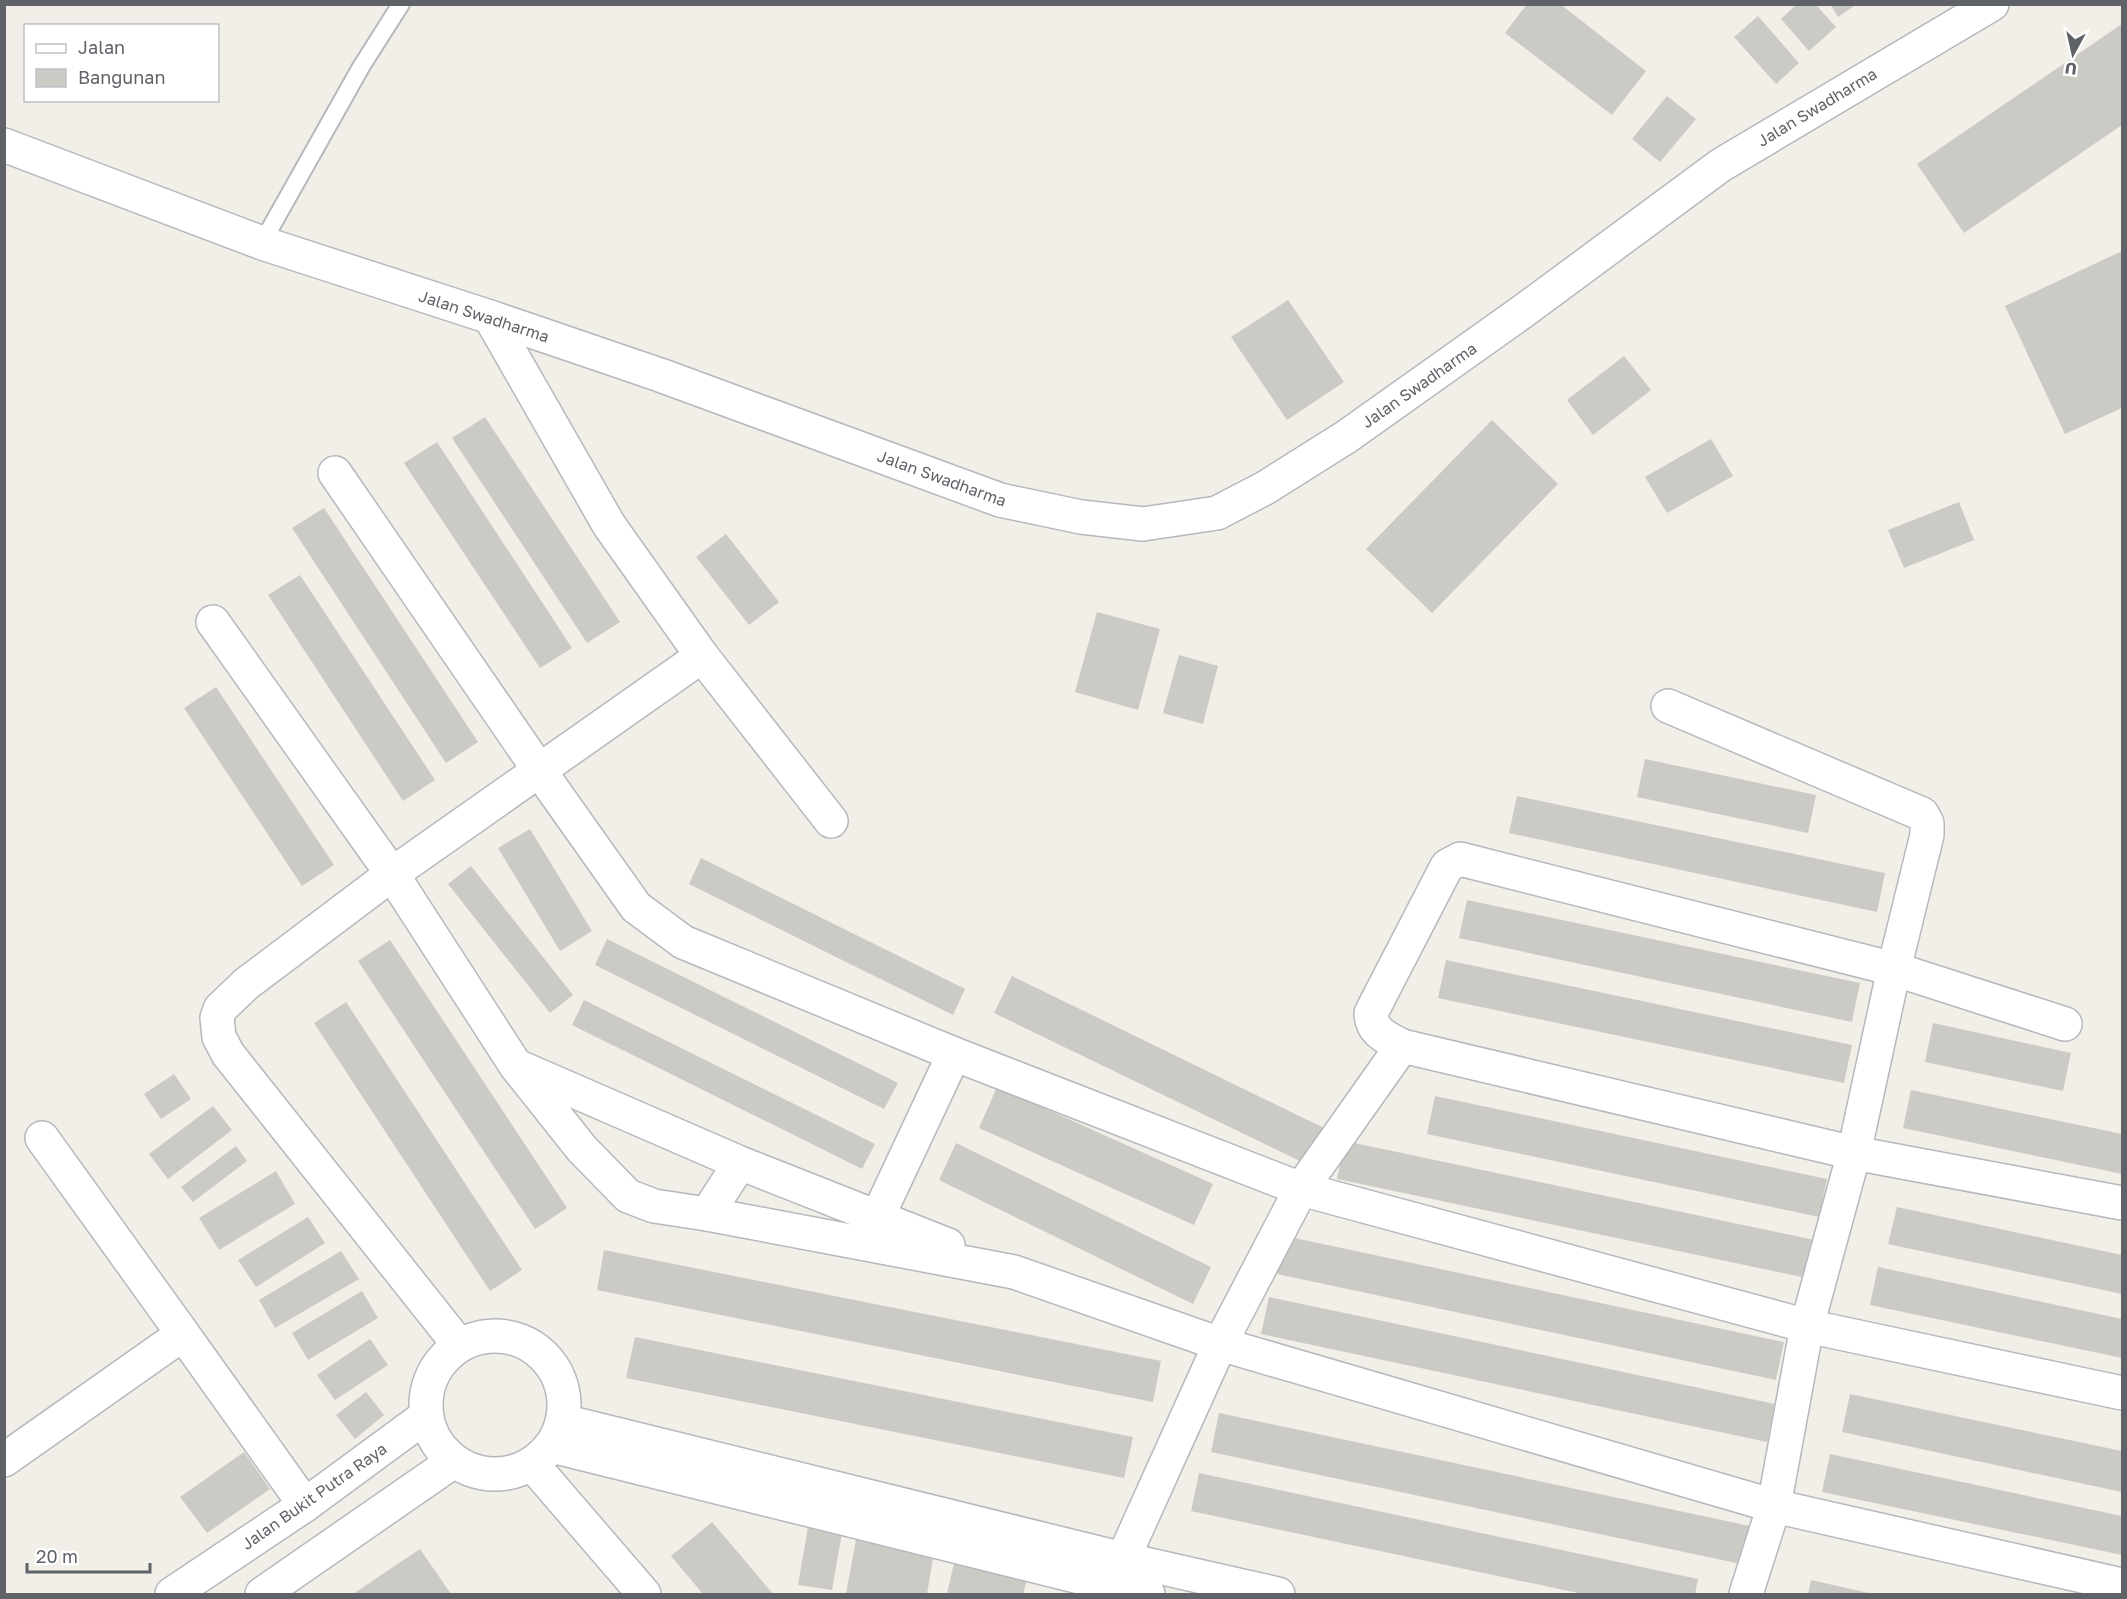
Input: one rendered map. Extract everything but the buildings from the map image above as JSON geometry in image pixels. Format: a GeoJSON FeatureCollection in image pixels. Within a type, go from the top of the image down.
{"type":"FeatureCollection","features":[{"type":"Feature","properties":{"kind":"street","name":"Jalan Swadharma"},"geometry":{"type":"LineString","coordinates":[[4,145],[73,169],[262,243],[660,375],[1000,500],[1081,517],[1143,525],[1218,513],[1265,488],[1346,437],[1522,312],[1720,165],[1952,17],[1992,4]]}},
{"type":"Feature","properties":{"kind":"street"},"geometry":{"type":"LineString","coordinates":[[490,317],[609,525],[702,656],[831,821]]}},
{"type":"Feature","properties":{"kind":"street"},"geometry":{"type":"LineString","coordinates":[[334,473],[636,907],[683,942],[954,1054],[1301,1189],[1807,1326],[2122,1393]]}},
{"type":"Feature","properties":{"kind":"street"},"geometry":{"type":"LineString","coordinates":[[213,622],[392,874],[516,1066],[582,1149],[628,1196],[654,1206],[1014,1272]]}},
{"type":"Feature","properties":{"kind":"street"},"geometry":{"type":"LineString","coordinates":[[459,1345],[228,1054],[219,1037],[217,1027],[220,1009],[246,984],[392,874],[702,656]]}},
{"type":"Feature","properties":{"kind":"street"},"geometry":{"type":"LineString","coordinates":[[1668,706],[1922,813],[1927,823],[1927,835],[1894,969],[1854,1153],[1807,1326],[1774,1506],[1746,1594]]}},
{"type":"Feature","properties":{"kind":"street"},"geometry":{"type":"LineString","coordinates":[[2065,1024],[1894,969],[1460,859],[1447,866],[1372,1009],[1371,1017],[1373,1027],[1402,1046],[1854,1153],[2122,1203]]}},
{"type":"Feature","properties":{"kind":"street"},"geometry":{"type":"LineString","coordinates":[[1116,1580],[1220,1344],[1301,1189],[1402,1046]]}},
{"type":"Feature","properties":{"kind":"street"},"geometry":{"type":"LineString","coordinates":[[878,1216],[954,1054]]}},
{"type":"Feature","properties":{"kind":"street"},"geometry":{"type":"LineString","coordinates":[[516,1066],[740,1163],[1014,1272],[1220,1344],[1774,1506],[2122,1586]]}},
{"type":"Feature","properties":{"kind":"street"},"geometry":{"type":"LineString","coordinates":[[42,1138],[305,1505]]}},
{"type":"Feature","properties":{"kind":"street"},"geometry":{"type":"LineString","coordinates":[[706,1214],[740,1163]]}},
{"type":"Feature","properties":{"kind":"street"},"geometry":{"type":"LineString","coordinates":[[6,1456],[183,1335]]}},
{"type":"Feature","properties":{"kind":"street"},"geometry":{"type":"LineString","coordinates":[[484,1336],[512,1337],[537,1349],[555,1369],[564,1394],[549,1444],[506,1473],[479,1473],[454,1461],[435,1441],[426,1416],[427,1389],[438,1364],[459,1345],[484,1336]]}},
{"type":"Feature","properties":{"kind":"street","name":"Jalan Bukit Putra Raya"},"geometry":{"type":"LineString","coordinates":[[172,1594],[305,1505],[426,1416]]}},
{"type":"Feature","properties":{"kind":"street"},"geometry":{"type":"LineString","coordinates":[[549,1444],[1116,1580],[1278,1594]]}},
{"type":"Feature","properties":{"kind":"street"},"geometry":{"type":"LineString","coordinates":[[549,1444],[644,1594]]}},
{"type":"Feature","properties":{"kind":"street"},"geometry":{"type":"LineString","coordinates":[[262,1594],[454,1461]]}},
{"type":"Feature","properties":{"kind":"street"},"geometry":{"type":"LineString","coordinates":[[1116,1580],[1148,1594]]}},
{"type":"Feature","properties":{"kind":"lane"},"geometry":{"type":"LineString","coordinates":[[262,243],[361,67],[401,4]]}}]}
